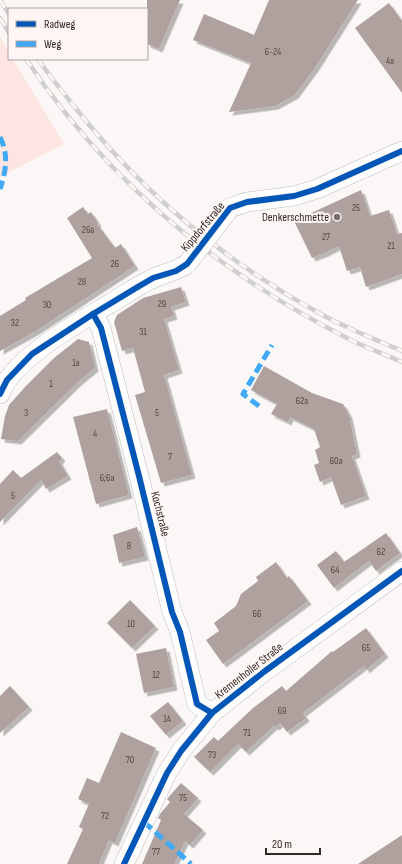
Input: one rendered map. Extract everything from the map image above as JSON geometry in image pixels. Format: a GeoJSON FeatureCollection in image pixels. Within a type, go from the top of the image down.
{"type":"FeatureCollection","features":[{"type":"Feature","properties":{"kind":"street","name":"Kippdorfstraße"},"geometry":{"type":"LineString","coordinates":[[2,384],[32,354],[93,314],[153,278],[176,271],[187,264],[230,208],[247,202],[294,196],[318,189],[402,151]]}},
{"type":"Feature","properties":{"kind":"street","name":"Kochstraße"},"geometry":{"type":"LineString","coordinates":[[93,314],[101,328],[172,612],[180,632],[197,704],[212,713]]}},
{"type":"Feature","properties":{"kind":"street","name":"Kremenholler Straße"},"geometry":{"type":"LineString","coordinates":[[124,864],[167,774],[181,750],[212,713],[264,671],[402,571]]}},
{"type":"Feature","properties":{"kind":"shaded area"},"geometry":{"type":"Polygon","coordinates":[[[0,36],[8,50],[8,60],[14,60],[64,144],[0,177],[0,36]]]}},
{"type":"Feature","properties":{"kind":"building"},"geometry":{"type":"Polygon","coordinates":[[[147,0],[180,0],[159,49],[148,44],[147,0]]]}},
{"type":"Feature","properties":{"kind":"building"},"geometry":{"type":"Polygon","coordinates":[[[269,0],[358,0],[315,68],[295,95],[275,106],[229,112],[251,63],[193,40],[204,14],[254,35],[269,0]]]}},
{"type":"Feature","properties":{"kind":"building"},"geometry":{"type":"Polygon","coordinates":[[[389,3],[402,21],[402,93],[355,28],[389,3]]]}},
{"type":"Feature","properties":{"kind":"building"},"geometry":{"type":"Polygon","coordinates":[[[361,190],[370,216],[389,210],[397,234],[402,233],[402,274],[366,287],[360,267],[347,271],[339,246],[312,258],[294,221],[361,190]]]}},
{"type":"Feature","properties":{"kind":"building"},"geometry":{"type":"Polygon","coordinates":[[[83,207],[88,214],[91,212],[98,223],[97,224],[115,248],[121,244],[135,266],[36,331],[0,351],[0,316],[26,300],[25,298],[92,258],[67,218],[83,207]]]}},
{"type":"Feature","properties":{"kind":"building"},"geometry":{"type":"Polygon","coordinates":[[[181,287],[186,302],[171,307],[174,316],[164,319],[179,370],[164,375],[192,475],[161,483],[135,395],[145,392],[133,348],[122,351],[114,322],[117,315],[143,298],[181,287]]]}},
{"type":"Feature","properties":{"kind":"building"},"geometry":{"type":"Polygon","coordinates":[[[78,339],[89,342],[95,368],[78,382],[18,441],[1,439],[5,416],[9,405],[54,358],[78,339]]]}},
{"type":"Feature","properties":{"kind":"building"},"geometry":{"type":"Polygon","coordinates":[[[264,366],[312,393],[343,404],[349,415],[357,454],[352,456],[366,496],[341,505],[331,477],[320,482],[314,465],[319,463],[315,450],[320,447],[314,429],[290,417],[288,422],[271,414],[277,404],[251,390],[264,366]]]}},
{"type":"Feature","properties":{"kind":"building"},"geometry":{"type":"Polygon","coordinates":[[[107,409],[129,495],[96,504],[73,417],[107,409]]]}},
{"type":"Feature","properties":{"kind":"building"},"geometry":{"type":"Polygon","coordinates":[[[57,452],[62,458],[59,461],[68,476],[46,489],[41,480],[0,522],[0,484],[13,470],[21,478],[57,452]]]}},
{"type":"Feature","properties":{"kind":"building"},"geometry":{"type":"Polygon","coordinates":[[[137,527],[145,557],[119,563],[113,535],[137,527]]]}},
{"type":"Feature","properties":{"kind":"building"},"geometry":{"type":"Polygon","coordinates":[[[386,533],[400,553],[376,571],[369,561],[334,588],[317,565],[336,551],[344,562],[386,533]]]}},
{"type":"Feature","properties":{"kind":"building"},"geometry":{"type":"Polygon","coordinates":[[[276,562],[287,578],[289,576],[308,601],[223,664],[206,640],[219,631],[214,623],[236,606],[241,594],[258,581],[256,577],[276,562]]]}},
{"type":"Feature","properties":{"kind":"building"},"geometry":{"type":"Polygon","coordinates":[[[130,600],[155,626],[132,648],[107,623],[130,600]]]}},
{"type":"Feature","properties":{"kind":"building"},"geometry":{"type":"Polygon","coordinates":[[[366,628],[385,654],[366,670],[364,666],[303,713],[306,718],[287,732],[280,723],[276,727],[274,726],[246,752],[238,744],[210,772],[194,757],[214,737],[218,741],[253,708],[282,686],[286,691],[332,651],[333,652],[366,628]]]}},
{"type":"Feature","properties":{"kind":"building"},"geometry":{"type":"Polygon","coordinates":[[[166,648],[174,687],[144,693],[136,654],[166,648]]]}},
{"type":"Feature","properties":{"kind":"building"},"geometry":{"type":"Polygon","coordinates":[[[10,686],[29,707],[0,733],[0,696],[10,686]]]}},
{"type":"Feature","properties":{"kind":"building"},"geometry":{"type":"Polygon","coordinates":[[[168,702],[183,721],[166,735],[150,716],[168,702]]]}},
{"type":"Feature","properties":{"kind":"building"},"geometry":{"type":"Polygon","coordinates":[[[121,732],[156,748],[115,843],[109,840],[99,864],[67,864],[83,829],[79,827],[89,804],[78,799],[87,778],[99,783],[121,732]]]}},
{"type":"Feature","properties":{"kind":"building"},"geometry":{"type":"Polygon","coordinates":[[[181,783],[198,798],[184,814],[203,830],[190,845],[185,841],[174,864],[142,864],[161,820],[158,818],[170,802],[167,799],[181,783]]]}},
{"type":"Feature","properties":{"kind":"building"},"geometry":{"type":"Polygon","coordinates":[[[402,835],[402,864],[358,864],[402,835]]]}},
{"type":"Feature","properties":{"kind":"railway"},"geometry":{"type":"LineString","coordinates":[[0,0],[8,12]]}},
{"type":"Feature","properties":{"kind":"railway"},"geometry":{"type":"LineString","coordinates":[[0,18],[8,31]]}},
{"type":"Feature","properties":{"kind":"railway"},"geometry":{"type":"LineString","coordinates":[[27,60],[58,103],[92,145],[168,220],[253,284],[299,312],[354,341],[402,362]]}},
{"type":"Feature","properties":{"kind":"railway"},"geometry":{"type":"LineString","coordinates":[[39,60],[73,105],[126,166],[155,194],[217,247],[250,271],[319,313],[402,351]]}},
{"type":"Feature","properties":{"kind":"marked path"},"geometry":{"type":"LineString","coordinates":[[0,137],[6,157],[4,176],[0,189]]}},
{"type":"Feature","properties":{"kind":"marked path"},"geometry":{"type":"LineString","coordinates":[[259,406],[243,394],[272,345]]}},
{"type":"Feature","properties":{"kind":"marked path"},"geometry":{"type":"LineString","coordinates":[[144,822],[191,864]]}},
{"type":"Feature","properties":{"kind":"cycle path"},"geometry":{"type":"LineString","coordinates":[[0,394],[7,380],[32,354],[93,314],[153,278],[176,271],[187,264],[230,208],[247,202],[294,196],[317,189],[402,151]]}},
{"type":"Feature","properties":{"kind":"cycle path"},"geometry":{"type":"LineString","coordinates":[[93,314],[101,328],[172,612],[180,632],[197,704],[212,713]]}},
{"type":"Feature","properties":{"kind":"cycle path"},"geometry":{"type":"LineString","coordinates":[[124,864],[167,773],[181,751],[212,713],[265,671],[402,571]]}},
{"type":"Feature","properties":{"kind":"place","name":"Denkerschmette"},"geometry":{"type":"Point","coordinates":[337,217]}}]}
